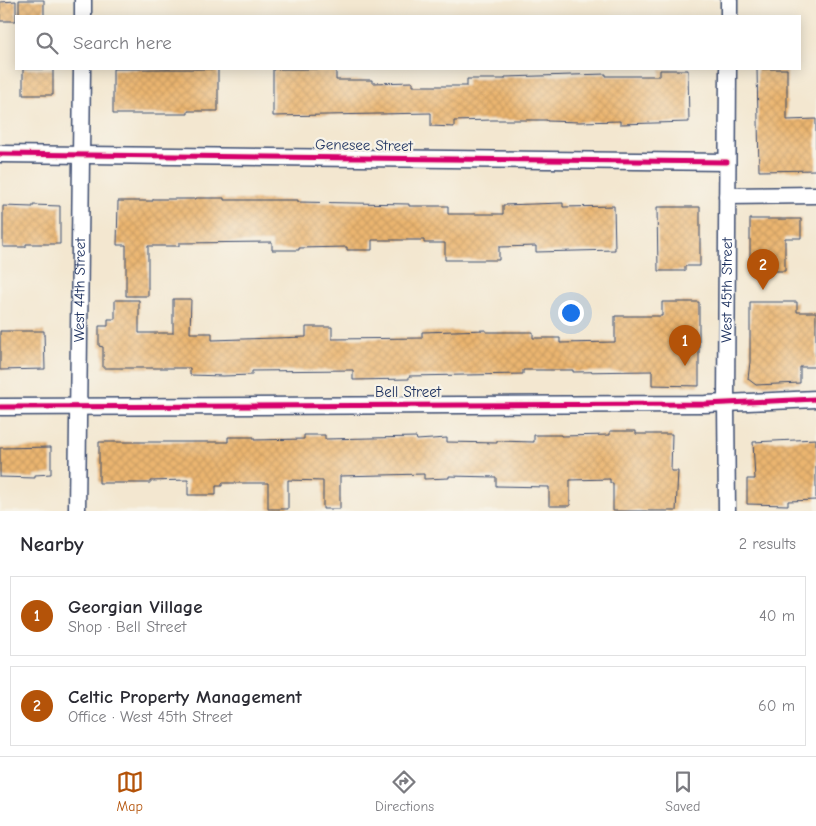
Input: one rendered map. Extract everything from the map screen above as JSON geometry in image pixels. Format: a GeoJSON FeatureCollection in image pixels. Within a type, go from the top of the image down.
{"type":"FeatureCollection","features":[{"type":"Feature","properties":{"kind":"street"},"geometry":{"type":"LineString","coordinates":[[83,0],[83,15]]}},
{"type":"Feature","properties":{"kind":"street"},"geometry":{"type":"LineString","coordinates":[[729,0],[729,15]]}},
{"type":"Feature","properties":{"kind":"street","name":"West 44th Street"},"geometry":{"type":"LineString","coordinates":[[77,511],[82,70]]}},
{"type":"Feature","properties":{"kind":"street","name":"West 45th Street"},"geometry":{"type":"LineString","coordinates":[[727,511],[728,70]]}},
{"type":"Feature","properties":{"kind":"street","name":"Genesee Street"},"geometry":{"type":"LineString","coordinates":[[0,154],[727,162]]}},
{"type":"Feature","properties":{"kind":"street"},"geometry":{"type":"LineString","coordinates":[[727,196],[816,195]]}},
{"type":"Feature","properties":{"kind":"street","name":"Bell Street"},"geometry":{"type":"LineString","coordinates":[[0,407],[726,403],[816,399]]}},
{"type":"Feature","properties":{"kind":"building"},"geometry":{"type":"Polygon","coordinates":[[[19,0],[44,0],[44,15],[19,15],[19,0]]]}},
{"type":"Feature","properties":{"kind":"building"},"geometry":{"type":"Polygon","coordinates":[[[16,1],[15,21],[0,21],[0,2],[16,1]]]}},
{"type":"Feature","properties":{"kind":"building"},"geometry":{"type":"Polygon","coordinates":[[[23,70],[53,70],[53,95],[23,95],[23,70]]]}},
{"type":"Feature","properties":{"kind":"building"},"geometry":{"type":"Polygon","coordinates":[[[113,70],[218,70],[218,111],[188,111],[188,114],[113,114],[113,70]]]}},
{"type":"Feature","properties":{"kind":"building"},"geometry":{"type":"Polygon","coordinates":[[[273,70],[336,70],[336,80],[372,80],[372,83],[413,82],[413,86],[467,86],[467,79],[606,74],[606,76],[660,76],[660,70],[688,70],[689,122],[620,124],[620,121],[492,120],[454,121],[454,127],[431,126],[431,113],[273,116],[273,70]]]}},
{"type":"Feature","properties":{"kind":"building"},"geometry":{"type":"Polygon","coordinates":[[[757,70],[787,70],[787,120],[816,119],[816,170],[759,171],[757,70]]]}},
{"type":"Feature","properties":{"kind":"building"},"geometry":{"type":"Polygon","coordinates":[[[196,198],[448,206],[448,214],[503,214],[503,205],[563,203],[563,207],[614,206],[615,250],[536,252],[536,246],[499,247],[499,260],[445,260],[445,243],[424,243],[424,240],[372,240],[372,250],[347,250],[347,247],[272,250],[272,242],[179,243],[179,246],[148,246],[148,296],[126,296],[126,245],[117,245],[118,201],[196,198]]]}},
{"type":"Feature","properties":{"kind":"building"},"geometry":{"type":"Polygon","coordinates":[[[33,205],[60,206],[60,244],[26,244],[26,247],[3,247],[3,206],[33,207],[33,205]]]}},
{"type":"Feature","properties":{"kind":"building"},"geometry":{"type":"Polygon","coordinates":[[[657,207],[700,207],[700,266],[685,266],[685,271],[658,271],[657,207]]]}},
{"type":"Feature","properties":{"kind":"building"},"geometry":{"type":"Polygon","coordinates":[[[750,219],[801,219],[801,238],[785,238],[785,271],[750,271],[750,219]]]}},
{"type":"Feature","properties":{"kind":"building"},"geometry":{"type":"Polygon","coordinates":[[[173,299],[191,299],[190,333],[212,333],[212,340],[306,337],[306,327],[332,327],[332,339],[422,338],[422,332],[486,330],[486,332],[533,332],[533,338],[560,338],[560,343],[615,342],[615,316],[662,316],[662,302],[699,302],[699,386],[652,385],[652,371],[573,372],[573,370],[523,370],[523,374],[409,376],[409,379],[353,380],[353,370],[252,371],[252,375],[223,376],[190,375],[190,368],[103,368],[103,347],[99,346],[99,326],[108,326],[108,319],[115,319],[115,300],[139,300],[139,333],[173,333],[173,299]]]}},
{"type":"Feature","properties":{"kind":"building"},"geometry":{"type":"Polygon","coordinates":[[[750,302],[797,302],[797,312],[816,312],[816,367],[800,367],[800,383],[756,385],[748,379],[750,362],[750,302]]]}},
{"type":"Feature","properties":{"kind":"building"},"geometry":{"type":"Polygon","coordinates":[[[0,331],[44,331],[45,369],[0,370],[0,331]]]}},
{"type":"Feature","properties":{"kind":"building"},"geometry":{"type":"Polygon","coordinates":[[[610,431],[636,431],[636,434],[672,434],[671,471],[678,471],[676,511],[613,511],[613,483],[610,483],[610,479],[570,480],[570,506],[549,506],[549,487],[496,486],[496,477],[449,476],[449,478],[424,479],[424,474],[340,476],[340,509],[323,509],[323,481],[288,480],[288,509],[268,509],[268,483],[222,483],[222,486],[216,486],[216,495],[188,495],[188,480],[150,481],[150,483],[99,483],[99,442],[228,442],[228,437],[254,437],[254,440],[304,439],[304,435],[325,435],[325,439],[416,437],[417,440],[447,438],[447,442],[497,443],[497,441],[534,442],[534,435],[610,435],[610,431]]]}},
{"type":"Feature","properties":{"kind":"building"},"geometry":{"type":"Polygon","coordinates":[[[816,439],[816,500],[788,501],[788,505],[747,504],[747,479],[755,479],[753,442],[816,439]]]}},
{"type":"Feature","properties":{"kind":"building"},"geometry":{"type":"Polygon","coordinates":[[[51,447],[51,474],[35,475],[35,478],[0,477],[0,448],[51,447]]]}},
{"type":"Feature","properties":{"kind":"cycle path"},"geometry":{"type":"LineString","coordinates":[[0,154],[727,162]]}},
{"type":"Feature","properties":{"kind":"cycle path"},"geometry":{"type":"LineString","coordinates":[[0,407],[705,404],[816,399]]}},
{"type":"Feature","properties":{"kind":"place","name":"Celtic Property Management"},"geometry":{"type":"Point","coordinates":[763,290]}},
{"type":"Feature","properties":{"kind":"place","name":"Georgian Village"},"geometry":{"type":"Point","coordinates":[685,366]}}]}
